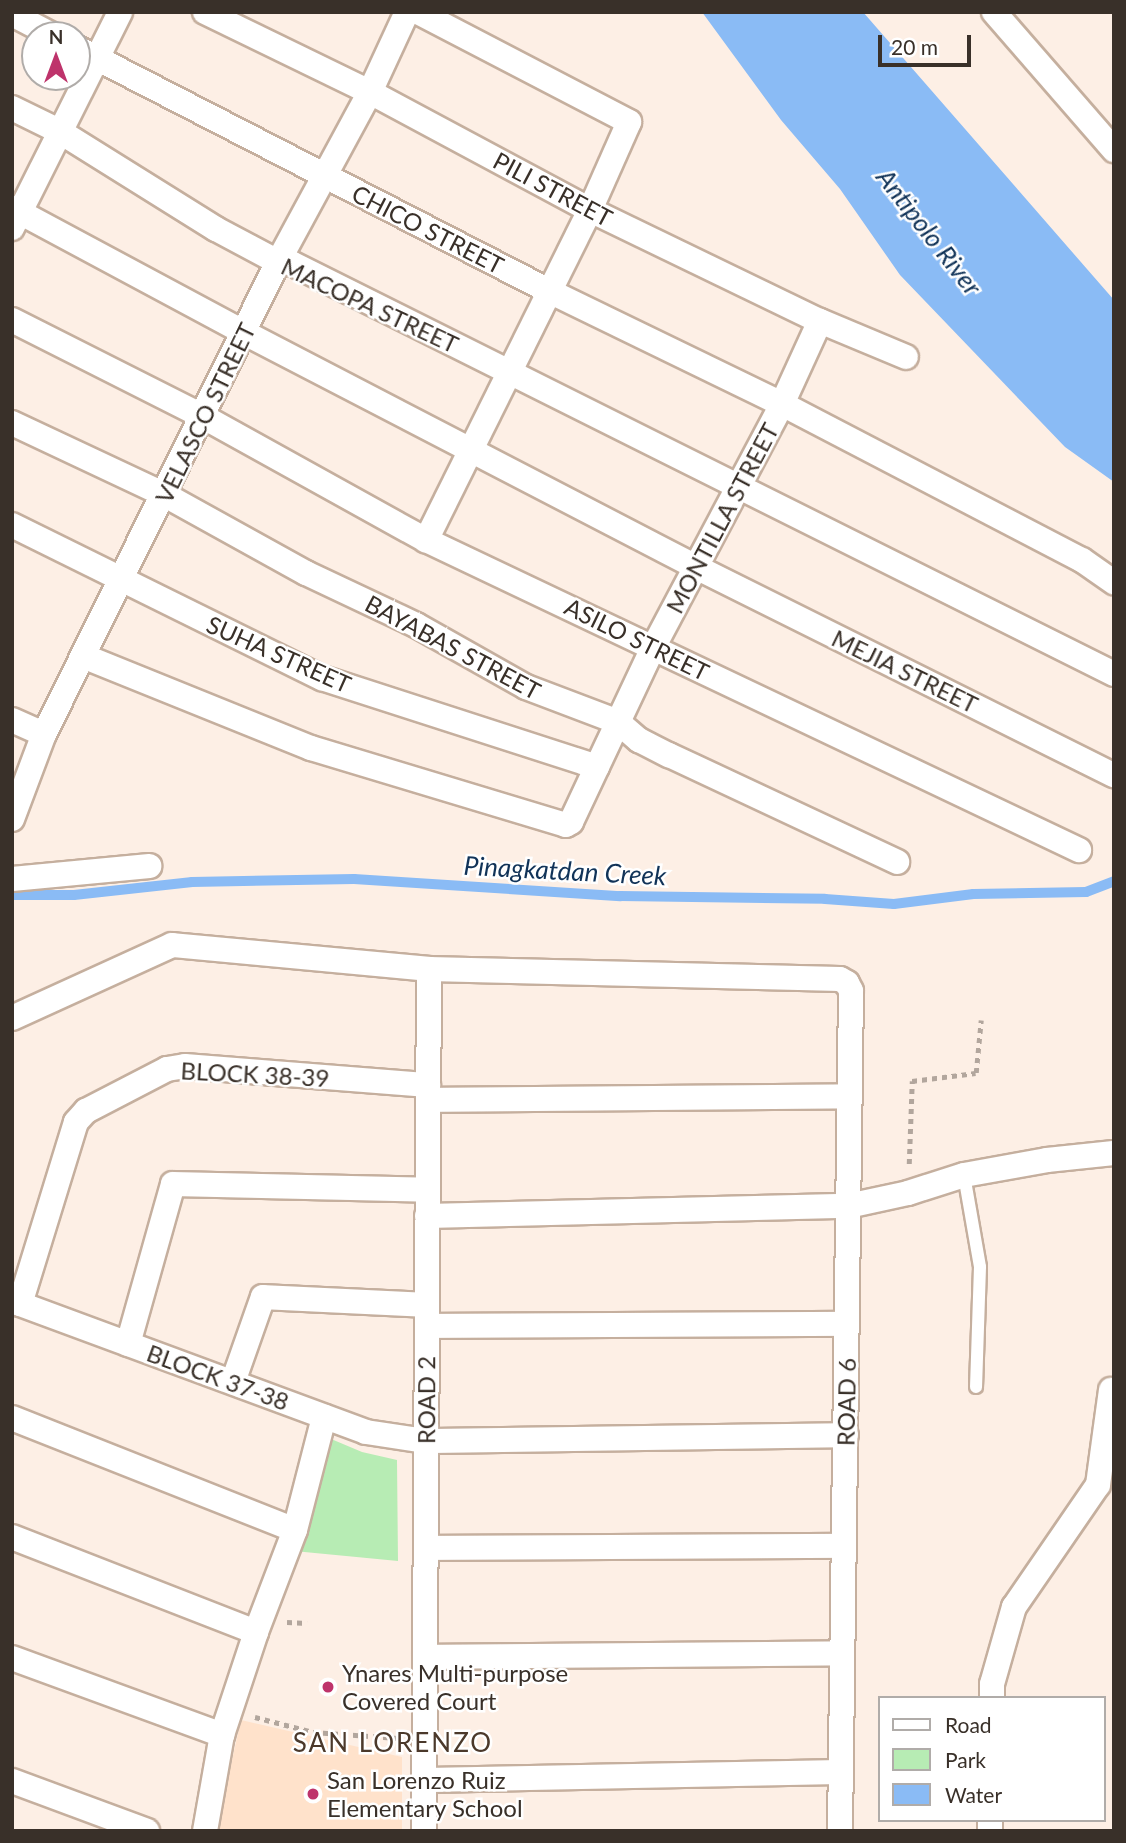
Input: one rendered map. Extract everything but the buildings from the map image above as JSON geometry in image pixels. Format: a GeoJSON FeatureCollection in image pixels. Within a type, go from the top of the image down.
{"type":"FeatureCollection","features":[{"type":"Feature","properties":{"kind":"street"},"geometry":{"type":"LineString","coordinates":[[91,49],[120,12]]}},
{"type":"Feature","properties":{"kind":"street","name":"PILI STREET"},"geometry":{"type":"LineString","coordinates":[[205,12],[370,92],[590,210],[820,321],[906,357]]}},
{"type":"Feature","properties":{"kind":"street","name":"VELASCO STREET"},"geometry":{"type":"LineString","coordinates":[[12,819],[44,734],[123,580],[278,262],[370,92],[407,12]]}},
{"type":"Feature","properties":{"kind":"street"},"geometry":{"type":"LineString","coordinates":[[418,12],[626,118],[628,129],[426,540]]}},
{"type":"Feature","properties":{"kind":"street"},"geometry":{"type":"LineString","coordinates":[[994,12],[1105,127],[1114,150]]}},
{"type":"Feature","properties":{"kind":"street","name":"CHICO STREET"},"geometry":{"type":"LineString","coordinates":[[91,56],[549,291],[782,404],[1082,560],[1114,582]]}},
{"type":"Feature","properties":{"kind":"street"},"geometry":{"type":"LineString","coordinates":[[74,91],[59,131],[15,216],[471,449],[696,568]]}},
{"type":"Feature","properties":{"kind":"street","name":"MACOPA STREET"},"geometry":{"type":"LineString","coordinates":[[12,108],[59,131],[216,229],[278,262],[291,263],[1114,674]]}},
{"type":"Feature","properties":{"kind":"street","name":"ASILO STREET"},"geometry":{"type":"LineString","coordinates":[[12,320],[202,416],[426,540],[1079,850]]}},
{"type":"Feature","properties":{"kind":"street","name":"MONTILLA STREET"},"geometry":{"type":"LineString","coordinates":[[83,656],[312,748],[566,825],[576,817],[654,646],[736,486],[782,404],[820,321]]}},
{"type":"Feature","properties":{"kind":"street","name":"BAYABAS STREET"},"geometry":{"type":"LineString","coordinates":[[12,423],[165,495],[306,573],[416,625],[526,687],[618,722],[639,740],[897,862]]}},
{"type":"Feature","properties":{"kind":"street","name":"SUHA STREET"},"geometry":{"type":"LineString","coordinates":[[12,525],[322,678],[597,767]]}},
{"type":"Feature","properties":{"kind":"street","name":"MEJIA STREET"},"geometry":{"type":"LineString","coordinates":[[696,568],[1114,775]]}},
{"type":"Feature","properties":{"kind":"street"},"geometry":{"type":"LineString","coordinates":[[12,720],[44,734]]}},
{"type":"Feature","properties":{"kind":"street"},"geometry":{"type":"LineString","coordinates":[[12,879],[149,866]]}},
{"type":"Feature","properties":{"kind":"street"},"geometry":{"type":"LineString","coordinates":[[12,1018],[149,953],[172,945],[429,969]]}},
{"type":"Feature","properties":{"kind":"street","name":"ROAD 6"},"geometry":{"type":"LineString","coordinates":[[429,969],[841,979],[847,982],[851,991],[841,1831]]}},
{"type":"Feature","properties":{"kind":"street","name":"ROAD 2"},"geometry":{"type":"LineString","coordinates":[[424,1831],[429,969]]}},
{"type":"Feature","properties":{"kind":"street","name":"BLOCK 38-39"},"geometry":{"type":"LineString","coordinates":[[16,1302],[76,1122],[86,1111],[167,1069],[185,1066],[428,1092],[849,1096]]}},
{"type":"Feature","properties":{"kind":"street"},"geometry":{"type":"LineString","coordinates":[[427,1216],[848,1206],[908,1193],[964,1175],[1047,1160],[1114,1153]]}},
{"type":"Feature","properties":{"kind":"street"},"geometry":{"type":"LineString","coordinates":[[128,1344],[173,1184],[428,1190]]}},
{"type":"Feature","properties":{"kind":"street"},"geometry":{"type":"LineString","coordinates":[[233,1382],[263,1297],[427,1315],[846,1324]]}},
{"type":"Feature","properties":{"kind":"street","name":"BLOCK 37-38"},"geometry":{"type":"LineString","coordinates":[[16,1302],[366,1432],[426,1441],[845,1435]]}},
{"type":"Feature","properties":{"kind":"street"},"geometry":{"type":"LineString","coordinates":[[992,1696],[992,1684],[1014,1607],[1098,1485],[1111,1390]]}},
{"type":"Feature","properties":{"kind":"street"},"geometry":{"type":"LineString","coordinates":[[205,1831],[222,1735],[256,1632],[295,1530],[324,1417]]}},
{"type":"Feature","properties":{"kind":"street"},"geometry":{"type":"LineString","coordinates":[[12,1418],[295,1530]]}},
{"type":"Feature","properties":{"kind":"street"},"geometry":{"type":"LineString","coordinates":[[12,1537],[256,1632]]}},
{"type":"Feature","properties":{"kind":"street"},"geometry":{"type":"LineString","coordinates":[[426,1548],[844,1546]]}},
{"type":"Feature","properties":{"kind":"street"},"geometry":{"type":"LineString","coordinates":[[425,1657],[842,1653]]}},
{"type":"Feature","properties":{"kind":"street"},"geometry":{"type":"LineString","coordinates":[[12,1658],[222,1735]]}},
{"type":"Feature","properties":{"kind":"street"},"geometry":{"type":"LineString","coordinates":[[425,1780],[841,1772]]}},
{"type":"Feature","properties":{"kind":"street"},"geometry":{"type":"LineString","coordinates":[[12,1781],[147,1831]]}},
{"type":"Feature","properties":{"kind":"lane"},"geometry":{"type":"LineString","coordinates":[[964,1175],[980,1267],[976,1387]]}},
{"type":"Feature","properties":{"kind":"path"},"geometry":{"type":"LineString","coordinates":[[908,1193],[912,1081],[976,1073],[981,1020]]}},
{"type":"Feature","properties":{"kind":"path"},"geometry":{"type":"LineString","coordinates":[[230,1711],[313,1732],[425,1741]]}},
{"type":"Feature","properties":{"kind":"shaded area","name":"San Lorenzo Ruiz Elementary School"},"geometry":{"type":"Polygon","coordinates":[[[241,1720],[402,1757],[402,1831],[216,1831],[241,1720]]]}},
{"type":"Feature","properties":{"kind":"green space"},"geometry":{"type":"Polygon","coordinates":[[[324,1436],[362,1452],[397,1460],[398,1561],[294,1551],[324,1436]]]}},
{"type":"Feature","properties":{"kind":"water","name":"Antipolo River"},"geometry":{"type":"Polygon","coordinates":[[[702,12],[863,12],[1114,300],[1114,482],[1065,447],[900,275],[840,189],[781,120],[702,12]]]}},
{"type":"Feature","properties":{"kind":"waterway","name":"Pinagkatdan Creek"},"geometry":{"type":"LineString","coordinates":[[12,895],[74,895],[192,882],[354,879],[620,896],[825,899],[894,904],[973,894],[1086,892],[1114,881]]}},
{"type":"Feature","properties":{"kind":"place","name":"Ynares Multi-purpose Covered Court"},"geometry":{"type":"Point","coordinates":[328,1687]}},
{"type":"Feature","properties":{"kind":"place","name":"San Lorenzo Ruiz Elementary School"},"geometry":{"type":"Point","coordinates":[313,1794]}},
{"type":"Feature","properties":{"kind":"district","name":"SAN LORENZO"},"geometry":{"type":"Point","coordinates":[393,1743]}}]}
